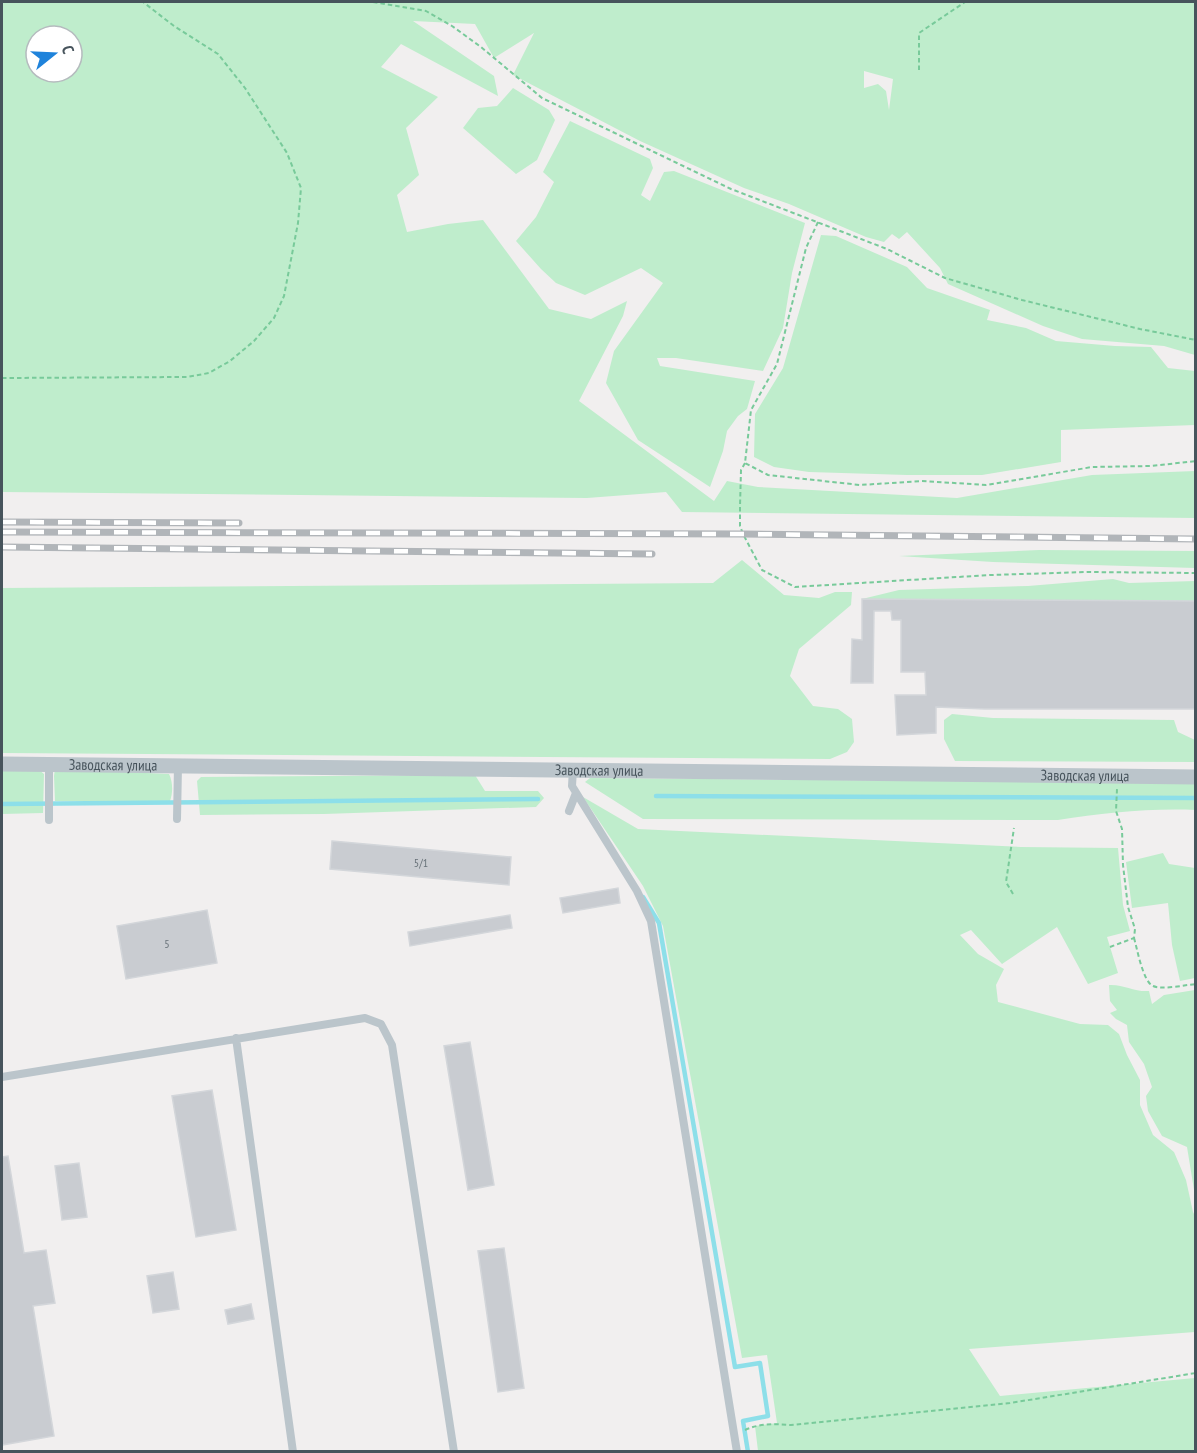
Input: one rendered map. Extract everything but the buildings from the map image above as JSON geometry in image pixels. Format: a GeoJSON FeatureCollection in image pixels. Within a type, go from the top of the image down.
{"type":"FeatureCollection","features":[{"type":"Feature","properties":{"kind":"street","name":"Заводская улица"},"geometry":{"type":"LineString","coordinates":[[2,764],[1196,777]]}},
{"type":"Feature","properties":{"kind":"lane"},"geometry":{"type":"LineString","coordinates":[[49,763],[49,820]]}},
{"type":"Feature","properties":{"kind":"lane"},"geometry":{"type":"LineString","coordinates":[[177,819],[178,765]]}},
{"type":"Feature","properties":{"kind":"lane"},"geometry":{"type":"LineString","coordinates":[[573,769],[572,786],[637,891],[651,921],[736,1452]]}},
{"type":"Feature","properties":{"kind":"lane"},"geometry":{"type":"LineString","coordinates":[[569,811],[576,793]]}},
{"type":"Feature","properties":{"kind":"lane"},"geometry":{"type":"LineString","coordinates":[[2,1077],[364,1018],[381,1024],[392,1045],[454,1452]]}},
{"type":"Feature","properties":{"kind":"lane"},"geometry":{"type":"LineString","coordinates":[[236,1038],[293,1452]]}},
{"type":"Feature","properties":{"kind":"path"},"geometry":{"type":"LineString","coordinates":[[2,378],[187,378],[209,373],[230,361],[254,342],[274,318],[285,296],[301,188],[287,153],[245,88],[218,54],[174,27],[143,2]]}},
{"type":"Feature","properties":{"kind":"path"},"geometry":{"type":"LineString","coordinates":[[373,2],[426,11],[452,26],[542,98],[731,189],[887,249],[945,278],[1022,300],[1140,329],[1196,340]]}},
{"type":"Feature","properties":{"kind":"path"},"geometry":{"type":"LineString","coordinates":[[919,70],[919,33],[965,2]]}},
{"type":"Feature","properties":{"kind":"path"},"geometry":{"type":"LineString","coordinates":[[818,222],[806,248],[777,364],[751,410],[745,464],[741,470],[740,526],[762,570],[795,588],[990,575],[1087,572],[1196,573]]}},
{"type":"Feature","properties":{"kind":"path"},"geometry":{"type":"LineString","coordinates":[[745,464],[768,475],[860,485],[922,482],[986,485],[1092,467],[1151,466],[1196,461]]}},
{"type":"Feature","properties":{"kind":"path"},"geometry":{"type":"LineString","coordinates":[[1116,776],[1116,811],[1122,829],[1128,907],[1135,928],[1134,938],[1138,957],[1149,984],[1155,988],[1196,984]]}},
{"type":"Feature","properties":{"kind":"path"},"geometry":{"type":"LineString","coordinates":[[1013,894],[1006,882],[1014,828]]}},
{"type":"Feature","properties":{"kind":"path"},"geometry":{"type":"LineString","coordinates":[[1110,947],[1134,938]]}},
{"type":"Feature","properties":{"kind":"path"},"geometry":{"type":"LineString","coordinates":[[734,1434],[763,1425],[791,1425],[1010,1403],[1196,1372]]}},
{"type":"Feature","properties":{"kind":"green space"},"geometry":{"type":"Polygon","coordinates":[[[2,2],[1195,2],[1195,355],[1164,346],[1082,339],[1043,326],[948,284],[940,268],[907,232],[899,239],[892,234],[884,242],[866,237],[789,204],[744,188],[640,141],[513,75],[534,33],[494,58],[475,24],[413,21],[494,76],[498,96],[401,44],[381,67],[438,97],[406,128],[419,175],[397,195],[407,232],[483,220],[549,309],[591,319],[627,301],[623,316],[579,401],[714,501],[727,481],[758,487],[957,498],[1092,475],[1195,471],[1195,518],[682,512],[666,492],[587,498],[2,492],[2,2]],[[864,71],[864,88],[878,84],[886,91],[889,110],[893,79],[864,71]]]}},
{"type":"Feature","properties":{"kind":"green space"},"geometry":{"type":"Polygon","coordinates":[[[513,88],[549,110],[555,120],[537,160],[516,174],[463,128],[478,108],[497,106],[513,88]]]}},
{"type":"Feature","properties":{"kind":"green space"},"geometry":{"type":"Polygon","coordinates":[[[570,121],[650,159],[653,168],[641,195],[650,201],[664,172],[674,171],[805,223],[792,273],[783,328],[763,371],[676,358],[657,358],[660,366],[755,381],[747,409],[738,416],[727,431],[723,451],[710,487],[638,440],[606,383],[614,351],[663,283],[641,268],[585,295],[556,283],[516,241],[536,217],[554,182],[543,172],[570,121]]]}},
{"type":"Feature","properties":{"kind":"green space"},"geometry":{"type":"Polygon","coordinates":[[[821,235],[836,236],[907,267],[927,288],[990,310],[987,320],[1026,328],[1056,341],[1151,347],[1168,368],[1195,371],[1195,425],[1061,430],[1061,462],[982,475],[809,472],[774,467],[754,457],[755,414],[783,368],[821,235]]]}},
{"type":"Feature","properties":{"kind":"green space"},"geometry":{"type":"Polygon","coordinates":[[[1039,550],[1195,551],[1195,568],[993,562],[899,556],[1039,550]]]}},
{"type":"Feature","properties":{"kind":"green space"},"geometry":{"type":"Polygon","coordinates":[[[742,560],[784,595],[819,598],[835,592],[852,592],[851,605],[799,649],[790,676],[813,706],[838,709],[852,719],[854,742],[847,752],[830,759],[2,753],[2,588],[713,583],[742,560]]]}},
{"type":"Feature","properties":{"kind":"green space"},"geometry":{"type":"Polygon","coordinates":[[[1113,579],[1129,583],[1195,581],[1195,601],[862,599],[899,590],[1028,586],[1113,579]]]}},
{"type":"Feature","properties":{"kind":"green space"},"geometry":{"type":"Polygon","coordinates":[[[952,714],[993,718],[1174,720],[1178,732],[1195,740],[1195,762],[955,761],[944,739],[944,720],[952,714]]]}},
{"type":"Feature","properties":{"kind":"green space"},"geometry":{"type":"Polygon","coordinates":[[[38,769],[44,774],[43,813],[2,814],[2,770],[38,769]]]}},
{"type":"Feature","properties":{"kind":"green space"},"geometry":{"type":"Polygon","coordinates":[[[55,769],[169,774],[172,784],[171,798],[170,801],[55,801],[55,769]]]}},
{"type":"Feature","properties":{"kind":"green space"},"geometry":{"type":"Polygon","coordinates":[[[475,775],[485,791],[538,791],[544,798],[536,807],[324,814],[200,815],[197,781],[201,777],[475,775]]]}},
{"type":"Feature","properties":{"kind":"green space"},"geometry":{"type":"Polygon","coordinates":[[[590,778],[1195,783],[1196,810],[1127,812],[1058,820],[643,819],[585,782],[590,778]]]}},
{"type":"Feature","properties":{"kind":"green space"},"geometry":{"type":"Polygon","coordinates":[[[583,797],[638,829],[1021,847],[1118,848],[1123,905],[1130,931],[1107,937],[1118,973],[1088,984],[1057,927],[1002,964],[971,930],[960,935],[978,954],[1004,969],[996,985],[998,1002],[1080,1024],[1108,1025],[1119,1034],[1140,1080],[1140,1105],[1153,1135],[1174,1152],[1186,1180],[1195,1216],[1195,1332],[969,1349],[1000,1396],[1195,1378],[1195,1451],[758,1451],[755,1426],[777,1423],[767,1355],[742,1358],[663,926],[643,886],[583,797]]]}},
{"type":"Feature","properties":{"kind":"green space"},"geometry":{"type":"Polygon","coordinates":[[[1163,853],[1169,864],[1195,868],[1195,978],[1180,981],[1172,945],[1168,903],[1132,908],[1126,862],[1163,853]]]}},
{"type":"Feature","properties":{"kind":"green space"},"geometry":{"type":"Polygon","coordinates":[[[1109,985],[1149,991],[1152,1004],[1164,995],[1195,990],[1195,1196],[1187,1147],[1162,1136],[1148,1111],[1146,1096],[1152,1087],[1144,1064],[1129,1042],[1127,1025],[1110,1013],[1117,1010],[1110,1001],[1109,985]]]}},
{"type":"Feature","properties":{"kind":"waterway"},"geometry":{"type":"LineString","coordinates":[[656,796],[1196,798]]}},
{"type":"Feature","properties":{"kind":"waterway"},"geometry":{"type":"LineString","coordinates":[[2,804],[538,799]]}},
{"type":"Feature","properties":{"kind":"waterway"},"geometry":{"type":"LineString","coordinates":[[643,897],[659,923],[735,1367],[760,1363],[768,1416],[743,1421],[748,1452]]}},
{"type":"Feature","properties":{"kind":"railway"},"geometry":{"type":"LineString","coordinates":[[2,522],[239,523]]}},
{"type":"Feature","properties":{"kind":"railway"},"geometry":{"type":"LineString","coordinates":[[2,532],[743,534],[1196,539]]}},
{"type":"Feature","properties":{"kind":"railway"},"geometry":{"type":"LineString","coordinates":[[2,547],[652,554]]}}]}
